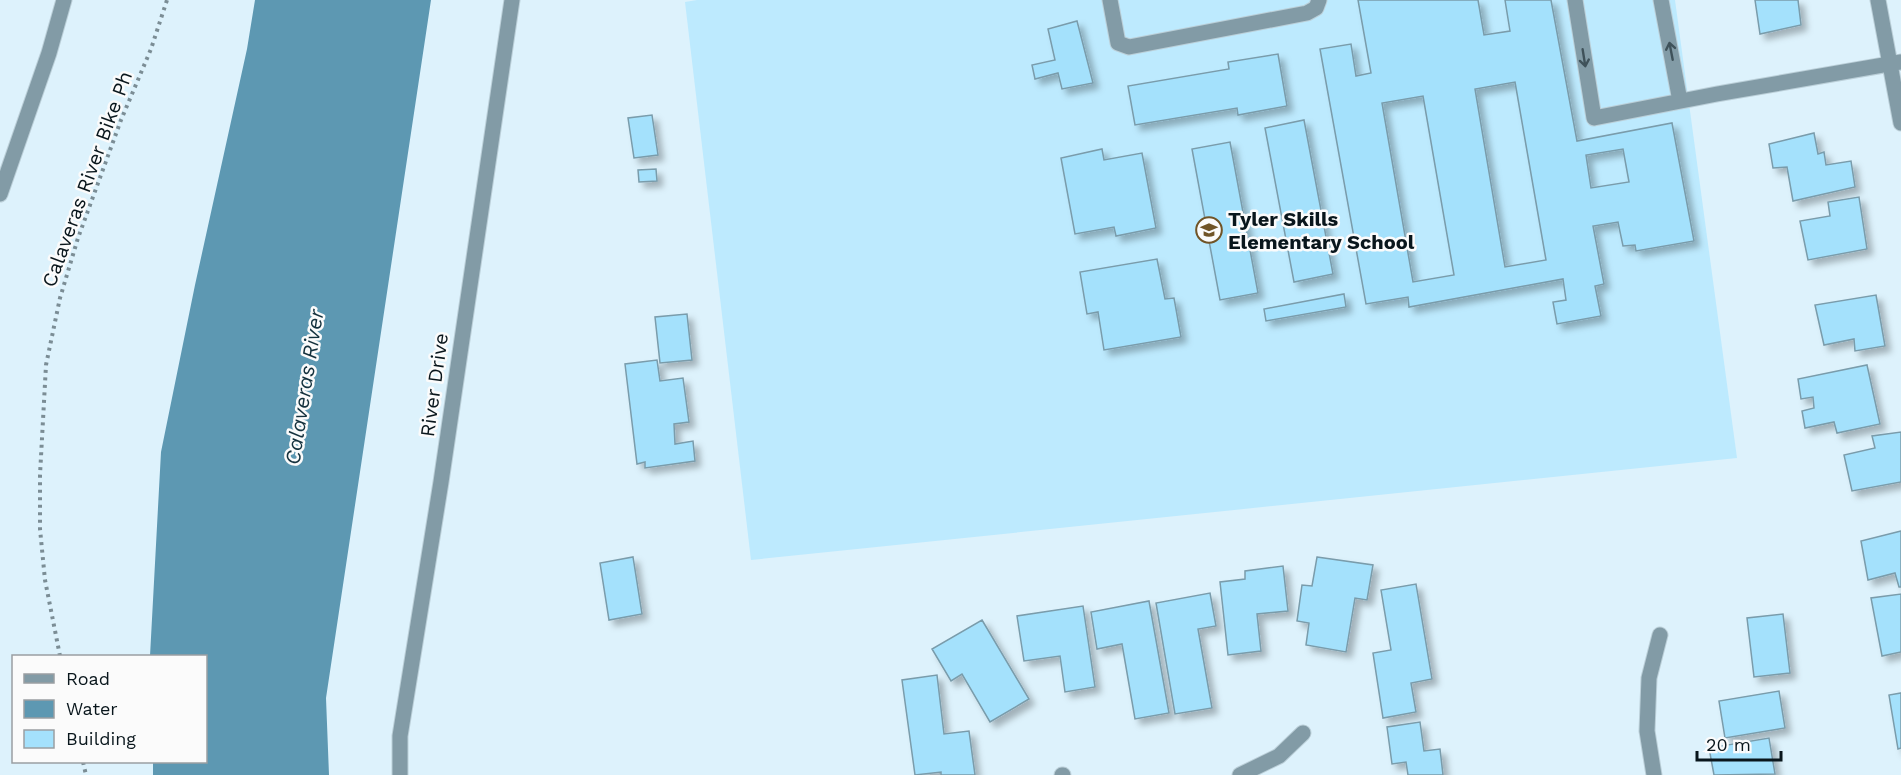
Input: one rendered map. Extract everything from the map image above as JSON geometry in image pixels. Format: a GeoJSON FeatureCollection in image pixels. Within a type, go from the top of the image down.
{"type":"FeatureCollection","features":[{"type":"Feature","properties":{"kind":"street"},"geometry":{"type":"LineString","coordinates":[[0,194],[49,53],[64,0]]}},
{"type":"Feature","properties":{"kind":"street","name":"River Drive"},"geometry":{"type":"LineString","coordinates":[[400,775],[400,736],[404,704],[441,482],[512,0]]}},
{"type":"Feature","properties":{"kind":"street"},"geometry":{"type":"LineString","coordinates":[[1110,0],[1118,43],[1129,48],[1307,13],[1316,8],[1319,0]]}},
{"type":"Feature","properties":{"kind":"street"},"geometry":{"type":"LineString","coordinates":[[1575,0],[1594,118],[1896,63]]}},
{"type":"Feature","properties":{"kind":"street"},"geometry":{"type":"LineString","coordinates":[[1661,0],[1680,101]]}},
{"type":"Feature","properties":{"kind":"street"},"geometry":{"type":"LineString","coordinates":[[1878,0],[1896,63],[1901,123]]}},
{"type":"Feature","properties":{"kind":"street"},"geometry":{"type":"LineString","coordinates":[[1654,775],[1647,732],[1648,699],[1649,678],[1660,635]]}},
{"type":"Feature","properties":{"kind":"street"},"geometry":{"type":"LineString","coordinates":[[1240,775],[1278,756],[1303,733]]}},
{"type":"Feature","properties":{"kind":"path","name":"Calaveras River Bike Ph"},"geometry":{"type":"LineString","coordinates":[[60,655],[45,580],[40,529],[40,475],[46,365],[60,298],[78,238],[167,0]]}},
{"type":"Feature","properties":{"kind":"shaded area","name":"Tyler Skills Elementary School"},"geometry":{"type":"Polygon","coordinates":[[[697,0],[1675,0],[1737,458],[751,560],[685,2],[697,0]]]}},
{"type":"Feature","properties":{"kind":"water","name":"Calaveras River"},"geometry":{"type":"Polygon","coordinates":[[[255,0],[431,0],[326,698],[329,775],[153,775],[153,763],[207,763],[207,655],[150,655],[161,452],[247,49],[255,0]]]}},
{"type":"Feature","properties":{"kind":"building"},"geometry":{"type":"Polygon","coordinates":[[[1358,0],[1478,0],[1484,35],[1510,31],[1505,0],[1551,0],[1577,141],[1672,123],[1694,241],[1636,251],[1635,245],[1623,246],[1618,222],[1593,226],[1604,284],[1595,286],[1601,316],[1557,324],[1553,302],[1566,300],[1563,279],[1409,307],[1408,297],[1366,304],[1320,49],[1351,44],[1356,76],[1371,73],[1358,0]],[[1515,82],[1475,89],[1505,267],[1546,260],[1515,82]],[[1423,96],[1382,103],[1413,282],[1454,275],[1423,96]],[[1623,149],[1586,155],[1591,188],[1629,182],[1623,149]]]}},
{"type":"Feature","properties":{"kind":"building"},"geometry":{"type":"Polygon","coordinates":[[[1755,0],[1798,0],[1801,25],[1760,34],[1755,0]]]}},
{"type":"Feature","properties":{"kind":"building"},"geometry":{"type":"Polygon","coordinates":[[[1077,21],[1093,83],[1062,89],[1058,73],[1035,79],[1032,65],[1055,60],[1048,29],[1077,21]]]}},
{"type":"Feature","properties":{"kind":"building"},"geometry":{"type":"Polygon","coordinates":[[[1278,54],[1287,106],[1238,115],[1237,108],[1135,125],[1128,86],[1229,69],[1228,62],[1278,54]]]}},
{"type":"Feature","properties":{"kind":"building"},"geometry":{"type":"Polygon","coordinates":[[[652,115],[658,155],[634,158],[628,118],[652,115]]]}},
{"type":"Feature","properties":{"kind":"building"},"geometry":{"type":"Polygon","coordinates":[[[1304,120],[1333,274],[1294,282],[1265,128],[1304,120]]]}},
{"type":"Feature","properties":{"kind":"building"},"geometry":{"type":"Polygon","coordinates":[[[1814,133],[1818,154],[1824,152],[1826,165],[1851,161],[1855,187],[1793,201],[1787,167],[1773,168],[1769,144],[1814,133]]]}},
{"type":"Feature","properties":{"kind":"building"},"geometry":{"type":"Polygon","coordinates":[[[1230,142],[1258,293],[1220,300],[1192,149],[1230,142]]]}},
{"type":"Feature","properties":{"kind":"building"},"geometry":{"type":"Polygon","coordinates":[[[1102,149],[1104,160],[1142,153],[1156,228],[1116,236],[1114,227],[1075,234],[1061,158],[1102,149]]]}},
{"type":"Feature","properties":{"kind":"building"},"geometry":{"type":"Polygon","coordinates":[[[656,169],[657,181],[639,182],[638,170],[656,169]]]}},
{"type":"Feature","properties":{"kind":"building"},"geometry":{"type":"Polygon","coordinates":[[[1859,197],[1867,249],[1808,260],[1800,221],[1830,216],[1828,202],[1859,197]]]}},
{"type":"Feature","properties":{"kind":"building"},"geometry":{"type":"Polygon","coordinates":[[[1157,259],[1165,299],[1174,298],[1181,337],[1104,350],[1098,312],[1087,314],[1080,272],[1157,259]]]}},
{"type":"Feature","properties":{"kind":"building"},"geometry":{"type":"Polygon","coordinates":[[[1344,294],[1346,307],[1266,321],[1264,309],[1344,294]]]}},
{"type":"Feature","properties":{"kind":"building"},"geometry":{"type":"Polygon","coordinates":[[[1876,295],[1885,346],[1855,351],[1854,339],[1824,345],[1815,305],[1876,295]]]}},
{"type":"Feature","properties":{"kind":"building"},"geometry":{"type":"Polygon","coordinates":[[[687,314],[692,360],[660,363],[655,317],[687,314]]]}},
{"type":"Feature","properties":{"kind":"building"},"geometry":{"type":"Polygon","coordinates":[[[657,360],[660,381],[683,378],[689,422],[674,424],[675,444],[693,441],[695,461],[645,468],[645,462],[637,464],[625,364],[657,360]]]}},
{"type":"Feature","properties":{"kind":"building"},"geometry":{"type":"Polygon","coordinates":[[[1867,365],[1880,424],[1837,433],[1834,422],[1805,428],[1802,411],[1814,408],[1813,397],[1801,399],[1798,379],[1867,365]]]}},
{"type":"Feature","properties":{"kind":"building"},"geometry":{"type":"Polygon","coordinates":[[[1901,432],[1901,482],[1852,491],[1844,455],[1875,448],[1872,436],[1901,432]]]}},
{"type":"Feature","properties":{"kind":"building"},"geometry":{"type":"Polygon","coordinates":[[[1901,531],[1901,587],[1899,587],[1895,573],[1868,580],[1861,541],[1901,531]]]}},
{"type":"Feature","properties":{"kind":"building"},"geometry":{"type":"Polygon","coordinates":[[[633,557],[642,614],[609,620],[600,563],[633,557]]]}},
{"type":"Feature","properties":{"kind":"building"},"geometry":{"type":"Polygon","coordinates":[[[1317,557],[1373,565],[1367,600],[1355,598],[1346,652],[1306,645],[1309,623],[1297,621],[1302,585],[1312,586],[1317,557]]]}},
{"type":"Feature","properties":{"kind":"building"},"geometry":{"type":"Polygon","coordinates":[[[1283,566],[1288,611],[1257,614],[1261,651],[1228,655],[1220,582],[1245,579],[1245,571],[1283,566]]]}},
{"type":"Feature","properties":{"kind":"building"},"geometry":{"type":"Polygon","coordinates":[[[1416,584],[1432,679],[1411,683],[1416,712],[1383,718],[1373,653],[1391,650],[1381,590],[1416,584]]]}},
{"type":"Feature","properties":{"kind":"building"},"geometry":{"type":"Polygon","coordinates":[[[1210,593],[1216,626],[1198,629],[1212,708],[1175,714],[1156,603],[1210,593]]]}},
{"type":"Feature","properties":{"kind":"building"},"geometry":{"type":"Polygon","coordinates":[[[1901,594],[1901,652],[1882,656],[1871,598],[1901,594]]]}},
{"type":"Feature","properties":{"kind":"building"},"geometry":{"type":"Polygon","coordinates":[[[1149,601],[1169,713],[1135,719],[1122,644],[1097,649],[1091,612],[1149,601]]]}},
{"type":"Feature","properties":{"kind":"building"},"geometry":{"type":"Polygon","coordinates":[[[1083,606],[1095,687],[1065,692],[1060,656],[1024,661],[1017,616],[1083,606]]]}},
{"type":"Feature","properties":{"kind":"building"},"geometry":{"type":"Polygon","coordinates":[[[1783,614],[1790,673],[1754,677],[1747,618],[1783,614]]]}},
{"type":"Feature","properties":{"kind":"building"},"geometry":{"type":"Polygon","coordinates":[[[982,620],[1029,699],[990,722],[962,674],[951,681],[932,649],[982,620]]]}},
{"type":"Feature","properties":{"kind":"building"},"geometry":{"type":"Polygon","coordinates":[[[937,675],[944,734],[969,731],[975,775],[941,775],[941,772],[915,775],[902,680],[937,675]]]}},
{"type":"Feature","properties":{"kind":"building"},"geometry":{"type":"Polygon","coordinates":[[[1779,691],[1785,728],[1725,738],[1719,701],[1779,691]]]}},
{"type":"Feature","properties":{"kind":"building"},"geometry":{"type":"Polygon","coordinates":[[[1901,693],[1901,748],[1898,749],[1889,695],[1901,693]]]}},
{"type":"Feature","properties":{"kind":"building"},"geometry":{"type":"Polygon","coordinates":[[[1420,722],[1424,751],[1440,749],[1443,775],[1408,775],[1406,762],[1392,764],[1387,727],[1420,722]]]}},
{"type":"Feature","properties":{"kind":"building"},"geometry":{"type":"Polygon","coordinates":[[[1769,738],[1775,774],[1714,775],[1709,748],[1769,738]]]}},
{"type":"Feature","properties":{"kind":"place","name":"Tyler Skills Elementary School"},"geometry":{"type":"Point","coordinates":[1209,230]}}]}
